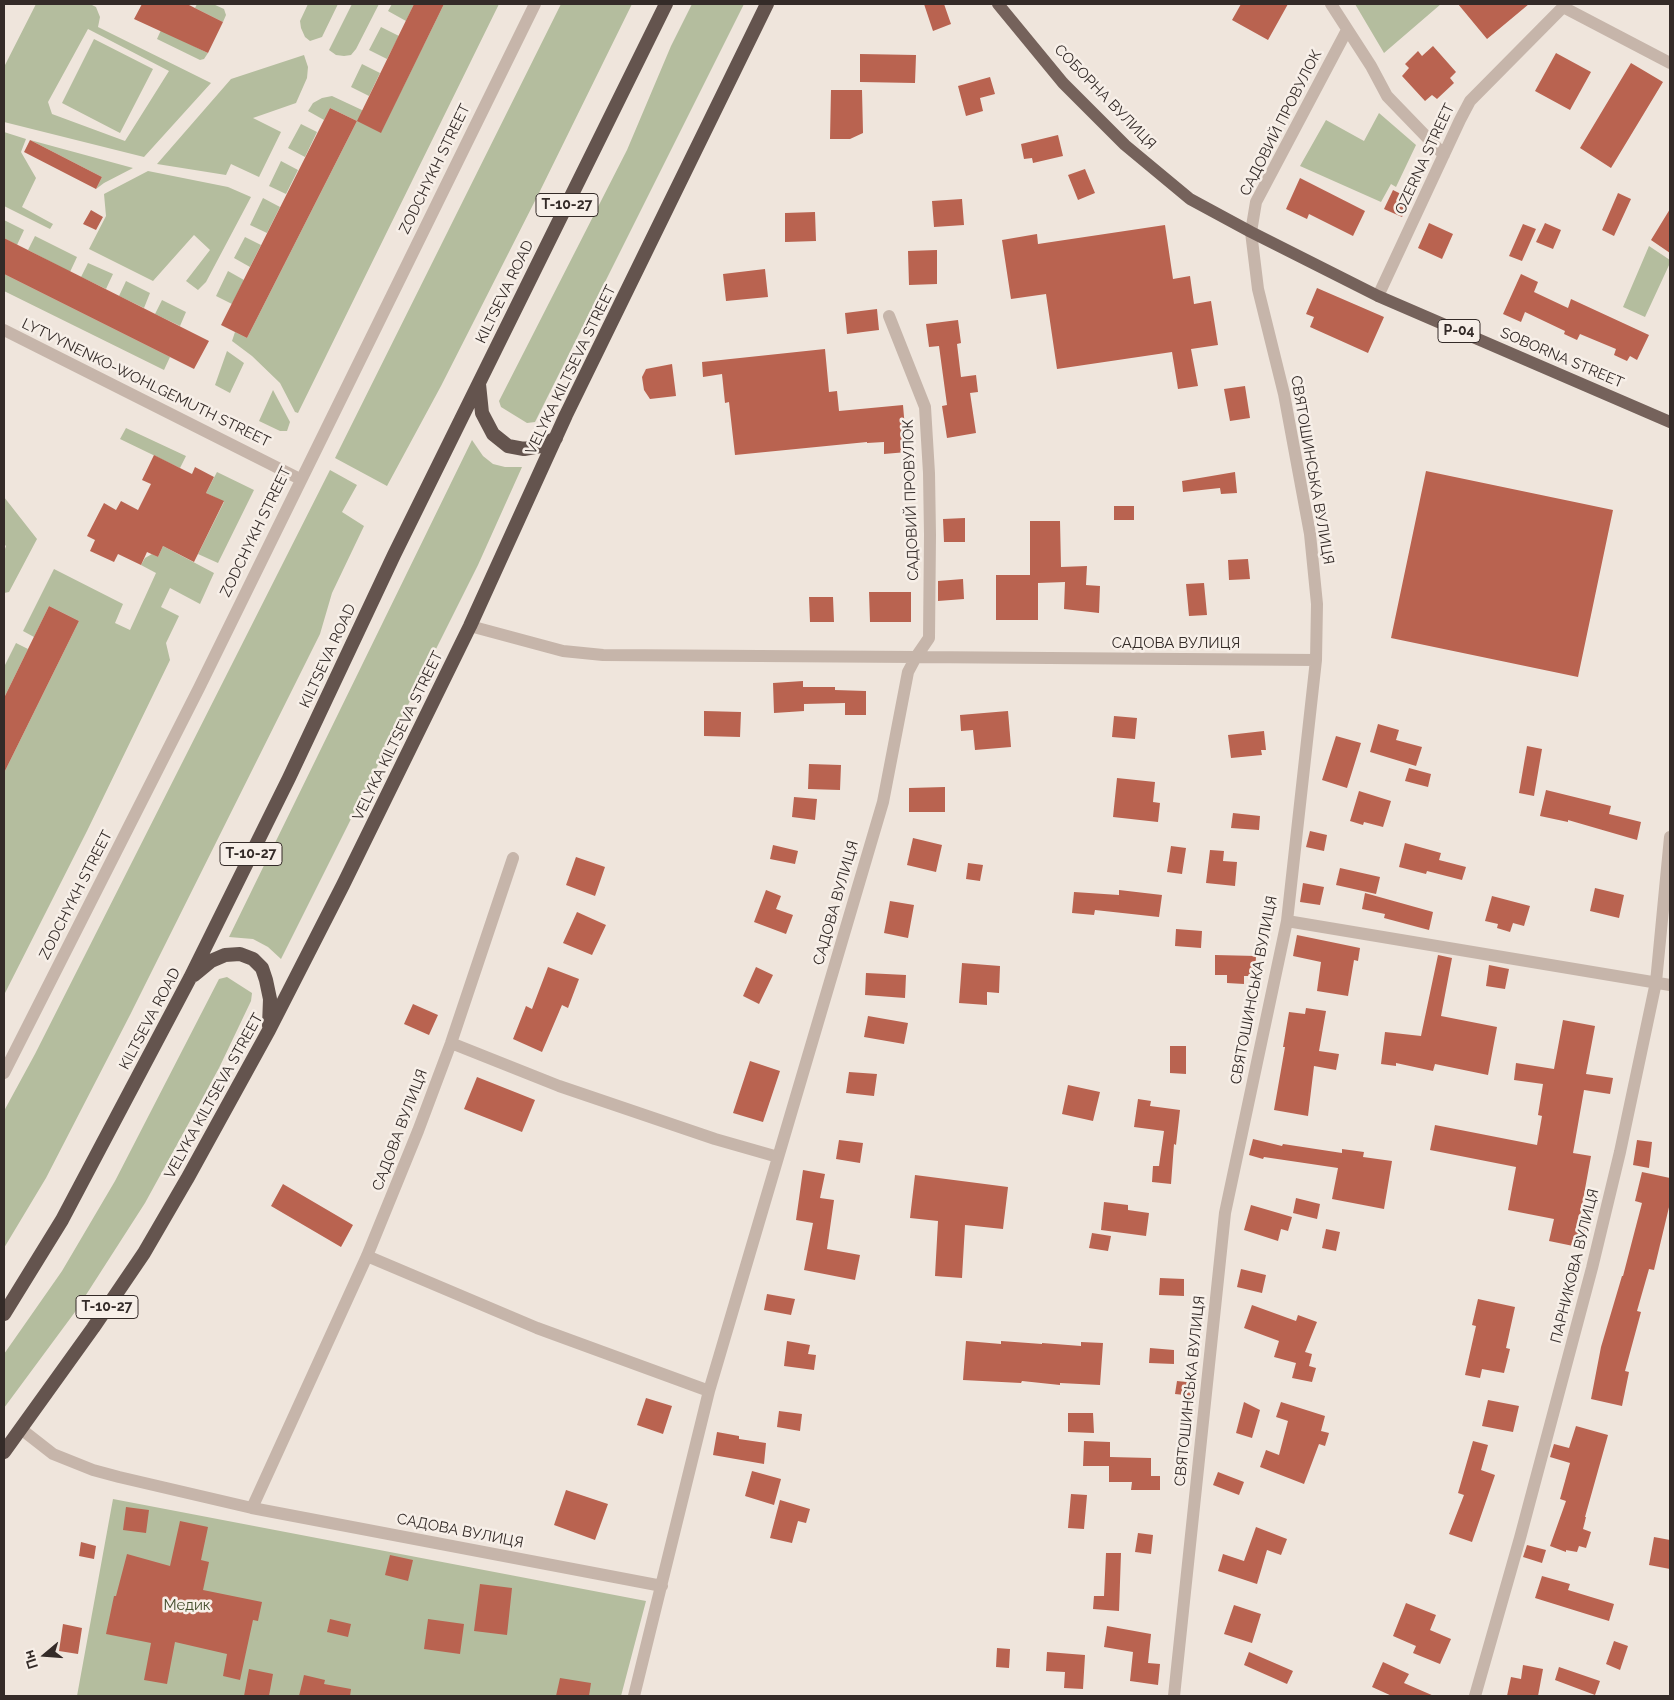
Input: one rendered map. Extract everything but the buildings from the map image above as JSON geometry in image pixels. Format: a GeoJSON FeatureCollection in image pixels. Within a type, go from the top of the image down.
{"type":"FeatureCollection","features":[{"type":"Feature","properties":{"kind":"highway","name":"KILTSEVA ROAD"},"geometry":{"type":"LineString","coordinates":[[4,1314],[62,1220],[190,978],[289,778],[394,554],[666,4]]}},
{"type":"Feature","properties":{"kind":"highway","name":"VELYKA KILTSEVA STREET"},"geometry":{"type":"LineString","coordinates":[[4,1452],[144,1253],[269,1030],[343,885],[470,626],[556,438],[767,4]]}},
{"type":"Feature","properties":{"kind":"highway"},"geometry":{"type":"LineString","coordinates":[[478,383],[482,413],[493,434],[508,446],[524,449],[540,446],[556,438]]}},
{"type":"Feature","properties":{"kind":"highway"},"geometry":{"type":"LineString","coordinates":[[190,978],[211,961],[225,955],[240,954],[253,959],[262,968],[266,980],[270,999],[269,1030]]}},
{"type":"Feature","properties":{"kind":"main road","name":"СОБОРНА ВУЛИЦЯ"},"geometry":{"type":"LineString","coordinates":[[998,4],[1063,82],[1124,145],[1190,199],[1251,232]]}},
{"type":"Feature","properties":{"kind":"main road","name":"SOBORNA STREET"},"geometry":{"type":"LineString","coordinates":[[1251,232],[1378,296],[1670,422]]}},
{"type":"Feature","properties":{"kind":"street","name":"ZODCHYKH STREET"},"geometry":{"type":"LineString","coordinates":[[4,1073],[199,688],[534,4]]}},
{"type":"Feature","properties":{"kind":"street"},"geometry":{"type":"LineString","coordinates":[[1331,4],[1371,66],[1387,96],[1444,156]]}},
{"type":"Feature","properties":{"kind":"street","name":"OZERNA STREET"},"geometry":{"type":"LineString","coordinates":[[1378,296],[1470,101],[1565,5],[1670,63]]}},
{"type":"Feature","properties":{"kind":"street","name":"САДОВИЙ ПРОВУЛОК"},"geometry":{"type":"LineString","coordinates":[[1251,232],[1256,202],[1347,30]]}},
{"type":"Feature","properties":{"kind":"street","name":"СВЯТОШИНСЬКА ВУЛИЦЯ"},"geometry":{"type":"LineString","coordinates":[[1174,1696],[1225,1213],[1287,921],[1316,660],[1317,604],[1310,534],[1284,394],[1258,289],[1251,232]]}},
{"type":"Feature","properties":{"kind":"street","name":"САДОВИЙ ПРОВУЛОК"},"geometry":{"type":"LineString","coordinates":[[889,316],[925,407],[929,491],[929,638],[916,657]]}},
{"type":"Feature","properties":{"kind":"street","name":"LYTVYNENKO-WOHLGEMUTH STREET"},"geometry":{"type":"LineString","coordinates":[[4,330],[300,479]]}},
{"type":"Feature","properties":{"kind":"street","name":"САДОВА ВУЛИЦЯ"},"geometry":{"type":"LineString","coordinates":[[470,626],[563,651],[603,655],[1316,660]]}},
{"type":"Feature","properties":{"kind":"street","name":"САДОВА ВУЛИЦЯ"},"geometry":{"type":"LineString","coordinates":[[634,1696],[709,1391],[883,802],[908,672],[916,657]]}},
{"type":"Feature","properties":{"kind":"street","name":"ПАРНИКОВА ВУЛИЦЯ"},"geometry":{"type":"LineString","coordinates":[[1475,1696],[1520,1538],[1592,1268],[1620,1152],[1656,982],[1670,837]]}},
{"type":"Feature","properties":{"kind":"street","name":"САДОВА ВУЛИЦЯ"},"geometry":{"type":"LineString","coordinates":[[252,1508],[367,1256],[418,1131],[513,858]]}},
{"type":"Feature","properties":{"kind":"street"},"geometry":{"type":"LineString","coordinates":[[1287,921],[1670,985]]}},
{"type":"Feature","properties":{"kind":"street"},"geometry":{"type":"LineString","coordinates":[[450,1043],[559,1086],[715,1140],[778,1157]]}},
{"type":"Feature","properties":{"kind":"street"},"geometry":{"type":"LineString","coordinates":[[367,1256],[537,1328],[709,1391]]}},
{"type":"Feature","properties":{"kind":"street","name":"САДОВА ВУЛИЦЯ"},"geometry":{"type":"LineString","coordinates":[[21,1430],[54,1454],[93,1470],[252,1508],[662,1586]]}},
{"type":"Feature","properties":{"kind":"green space"},"geometry":{"type":"Polygon","coordinates":[[[36,4],[90,4],[96,7],[100,17],[98,27],[211,83],[144,157],[4,122],[4,67],[36,4]],[[88,29],[48,102],[52,114],[125,141],[169,71],[88,29]]]}},
{"type":"Feature","properties":{"kind":"green space"},"geometry":{"type":"Polygon","coordinates":[[[197,4],[213,4],[224,9],[226,15],[223,22],[195,8],[197,4]]]}},
{"type":"Feature","properties":{"kind":"green space"},"geometry":{"type":"Polygon","coordinates":[[[308,4],[338,4],[322,37],[310,41],[305,37],[300,21],[308,4]]]}},
{"type":"Feature","properties":{"kind":"green space"},"geometry":{"type":"Polygon","coordinates":[[[352,4],[379,4],[351,55],[336,55],[329,50],[352,4]]]}},
{"type":"Feature","properties":{"kind":"green space"},"geometry":{"type":"Polygon","coordinates":[[[392,4],[414,4],[406,21],[388,11],[392,4]]]}},
{"type":"Feature","properties":{"kind":"green space"},"geometry":{"type":"Polygon","coordinates":[[[444,4],[499,4],[298,413],[295,412],[280,383],[252,356],[232,341],[235,332],[247,338],[357,121],[330,108],[324,120],[308,111],[313,103],[322,98],[332,96],[362,110],[381,132],[444,4]]]}},
{"type":"Feature","properties":{"kind":"green space"},"geometry":{"type":"Polygon","coordinates":[[[561,4],[632,4],[441,386],[387,486],[335,458],[561,4]]]}},
{"type":"Feature","properties":{"kind":"green space"},"geometry":{"type":"Polygon","coordinates":[[[692,4],[744,4],[535,422],[527,423],[501,407],[499,401],[627,150],[671,46],[692,4]]]}},
{"type":"Feature","properties":{"kind":"green space"},"geometry":{"type":"Polygon","coordinates":[[[1355,4],[1441,4],[1384,53],[1355,4]]]}},
{"type":"Feature","properties":{"kind":"green space"},"geometry":{"type":"Polygon","coordinates":[[[381,27],[399,36],[387,59],[369,50],[381,27]]]}},
{"type":"Feature","properties":{"kind":"green space"},"geometry":{"type":"Polygon","coordinates":[[[161,30],[208,53],[204,59],[200,60],[157,39],[161,30]]]}},
{"type":"Feature","properties":{"kind":"green space"},"geometry":{"type":"Polygon","coordinates":[[[94,39],[153,69],[120,133],[62,103],[94,39]]]}},
{"type":"Feature","properties":{"kind":"green space"},"geometry":{"type":"Polygon","coordinates":[[[304,55],[308,67],[307,78],[296,103],[253,118],[281,132],[259,177],[231,164],[226,175],[157,164],[231,79],[304,55]]]}},
{"type":"Feature","properties":{"kind":"green space"},"geometry":{"type":"Polygon","coordinates":[[[362,64],[380,73],[369,96],[351,87],[362,64]]]}},
{"type":"Feature","properties":{"kind":"green space"},"geometry":{"type":"Polygon","coordinates":[[[1379,113],[1416,145],[1396,187],[1391,184],[1381,202],[1300,166],[1326,120],[1364,141],[1379,113]]]}},
{"type":"Feature","properties":{"kind":"green space"},"geometry":{"type":"Polygon","coordinates":[[[301,124],[317,132],[305,157],[288,148],[301,124]]]}},
{"type":"Feature","properties":{"kind":"green space"},"geometry":{"type":"Polygon","coordinates":[[[4,132],[26,139],[21,152],[36,178],[22,207],[53,224],[50,229],[4,206],[4,132]]]}},
{"type":"Feature","properties":{"kind":"green space"},"geometry":{"type":"Polygon","coordinates":[[[30,140],[133,168],[96,189],[102,177],[30,140]]]}},
{"type":"Feature","properties":{"kind":"green space"},"geometry":{"type":"Polygon","coordinates":[[[281,161],[298,170],[286,194],[269,186],[281,161]]]}},
{"type":"Feature","properties":{"kind":"green space"},"geometry":{"type":"Polygon","coordinates":[[[148,171],[228,187],[251,197],[206,282],[198,290],[186,281],[210,250],[194,235],[153,281],[89,249],[106,216],[104,194],[148,171]]]}},
{"type":"Feature","properties":{"kind":"green space"},"geometry":{"type":"Polygon","coordinates":[[[263,198],[280,207],[267,233],[250,225],[263,198]]]}},
{"type":"Feature","properties":{"kind":"green space"},"geometry":{"type":"Polygon","coordinates":[[[4,220],[24,230],[17,245],[4,238],[4,220]]]}},
{"type":"Feature","properties":{"kind":"green space"},"geometry":{"type":"Polygon","coordinates":[[[35,236],[77,257],[70,272],[28,250],[35,236]]]}},
{"type":"Feature","properties":{"kind":"green space"},"geometry":{"type":"Polygon","coordinates":[[[245,237],[261,245],[250,267],[234,258],[245,237]]]}},
{"type":"Feature","properties":{"kind":"green space"},"geometry":{"type":"Polygon","coordinates":[[[1649,246],[1670,260],[1670,263],[1645,317],[1623,307],[1649,246]]]}},
{"type":"Feature","properties":{"kind":"green space"},"geometry":{"type":"Polygon","coordinates":[[[88,263],[113,274],[106,289],[81,277],[88,263]]]}},
{"type":"Feature","properties":{"kind":"green space"},"geometry":{"type":"Polygon","coordinates":[[[228,271],[244,280],[232,304],[216,296],[228,271]]]}},
{"type":"Feature","properties":{"kind":"green space"},"geometry":{"type":"Polygon","coordinates":[[[4,274],[170,357],[164,370],[4,291],[4,274]]]}},
{"type":"Feature","properties":{"kind":"green space"},"geometry":{"type":"Polygon","coordinates":[[[126,281],[150,293],[144,308],[119,296],[126,281]]]}},
{"type":"Feature","properties":{"kind":"green space"},"geometry":{"type":"Polygon","coordinates":[[[162,300],[186,312],[180,326],[155,314],[162,300]]]}},
{"type":"Feature","properties":{"kind":"green space"},"geometry":{"type":"Polygon","coordinates":[[[227,351],[244,363],[230,393],[215,385],[227,351]]]}},
{"type":"Feature","properties":{"kind":"green space"},"geometry":{"type":"Polygon","coordinates":[[[273,390],[290,422],[287,431],[280,431],[259,421],[273,390]]]}},
{"type":"Feature","properties":{"kind":"green space"},"geometry":{"type":"Polygon","coordinates":[[[126,428],[186,456],[180,468],[120,439],[126,428]]]}},
{"type":"Feature","properties":{"kind":"green space"},"geometry":{"type":"Polygon","coordinates":[[[472,440],[483,456],[493,464],[505,467],[522,467],[478,565],[281,959],[268,947],[253,939],[229,937],[472,440]]]}},
{"type":"Feature","properties":{"kind":"green space"},"geometry":{"type":"Polygon","coordinates":[[[330,470],[357,485],[342,512],[364,526],[332,593],[320,634],[130,1015],[46,1178],[4,1248],[4,1111],[35,1054],[330,470]]]}},
{"type":"Feature","properties":{"kind":"green space"},"geometry":{"type":"Polygon","coordinates":[[[217,472],[254,490],[218,563],[198,554],[224,502],[206,493],[217,472]]]}},
{"type":"Feature","properties":{"kind":"green space"},"geometry":{"type":"Polygon","coordinates":[[[4,497],[37,539],[9,592],[4,593],[4,552],[6,546],[4,544],[4,497]]]}},
{"type":"Feature","properties":{"kind":"green space"},"geometry":{"type":"Polygon","coordinates":[[[163,546],[214,573],[200,604],[170,588],[161,607],[179,616],[166,643],[170,660],[87,831],[4,995],[4,773],[79,621],[49,606],[34,637],[23,631],[54,569],[123,604],[115,623],[130,630],[156,573],[141,565],[145,558],[152,554],[158,557],[163,546]]]}},
{"type":"Feature","properties":{"kind":"green space"},"geometry":{"type":"Polygon","coordinates":[[[16,643],[28,649],[4,698],[4,667],[16,643]]]}},
{"type":"Feature","properties":{"kind":"green space"},"geometry":{"type":"Polygon","coordinates":[[[227,977],[252,993],[251,1001],[219,1068],[145,1203],[75,1312],[4,1408],[4,1354],[62,1271],[115,1181],[219,979],[227,977]]]}},
{"type":"Feature","properties":{"kind":"green space","name":"Медик"},"geometry":{"type":"Polygon","coordinates":[[[113,1499],[646,1601],[621,1696],[77,1696],[113,1499]]]}}]}
